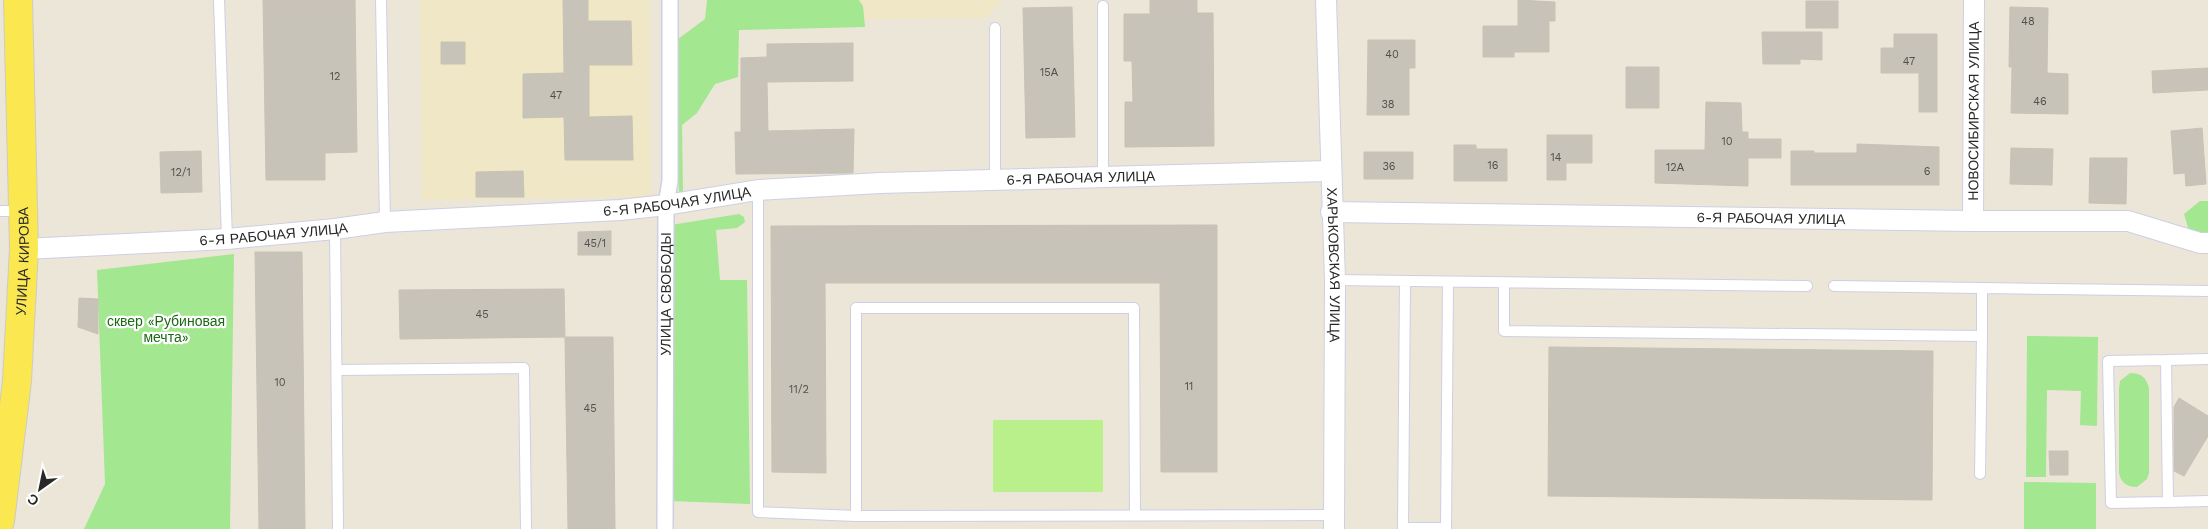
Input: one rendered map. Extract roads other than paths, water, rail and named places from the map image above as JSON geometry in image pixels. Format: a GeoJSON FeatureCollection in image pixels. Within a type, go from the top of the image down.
{"type":"FeatureCollection","features":[{"type":"Feature","properties":{"kind":"main road","name":"УЛИЦА КИРОВА"},"geometry":{"type":"LineString","coordinates":[[0,521],[17,380],[24,249],[12,211],[18,0]]}},
{"type":"Feature","properties":{"kind":"street","name":"УЛИЦА СВОБОДЫ"},"geometry":{"type":"LineString","coordinates":[[665,529],[666,205],[670,181],[670,0]]}},
{"type":"Feature","properties":{"kind":"street","name":"ХАРЬКОВСКАЯ УЛИЦА"},"geometry":{"type":"LineString","coordinates":[[1326,0],[1334,280],[1334,522]]}},
{"type":"Feature","properties":{"kind":"street","name":"НОВОСИБИРСКАЯ УЛИЦА"},"geometry":{"type":"LineString","coordinates":[[1973,221],[1974,0]]}},
{"type":"Feature","properties":{"kind":"street","name":"6-Я РАБОЧАЯ УЛИЦА"},"geometry":{"type":"LineString","coordinates":[[24,249],[226,239],[335,229],[385,222],[620,210],[666,205],[758,190],[880,183],[1330,171]]}},
{"type":"Feature","properties":{"kind":"street","name":"6-Я РАБОЧАЯ УЛИЦА"},"geometry":{"type":"LineString","coordinates":[[1331,212],[1973,221],[2128,221],[2200,243],[2208,243]]}},
{"type":"Feature","properties":{"kind":"lane"},"geometry":{"type":"LineString","coordinates":[[219,0],[226,239]]}},
{"type":"Feature","properties":{"kind":"lane"},"geometry":{"type":"LineString","coordinates":[[381,0],[385,222]]}},
{"type":"Feature","properties":{"kind":"lane"},"geometry":{"type":"LineString","coordinates":[[1103,6],[1103,177]]}},
{"type":"Feature","properties":{"kind":"lane"},"geometry":{"type":"LineString","coordinates":[[995,28],[995,180]]}},
{"type":"Feature","properties":{"kind":"lane"},"geometry":{"type":"LineString","coordinates":[[758,190],[758,512],[856,516],[1135,516],[1334,522]]}},
{"type":"Feature","properties":{"kind":"lane"},"geometry":{"type":"LineString","coordinates":[[335,229],[338,529]]}},
{"type":"Feature","properties":{"kind":"lane"},"geometry":{"type":"LineString","coordinates":[[1334,280],[1806,286]]}},
{"type":"Feature","properties":{"kind":"lane"},"geometry":{"type":"LineString","coordinates":[[1405,281],[1403,528],[1446,528],[1448,282]]}},
{"type":"Feature","properties":{"kind":"lane"},"geometry":{"type":"LineString","coordinates":[[1504,282],[1504,331],[1982,336]]}},
{"type":"Feature","properties":{"kind":"lane"},"geometry":{"type":"LineString","coordinates":[[1834,286],[2208,290]]}},
{"type":"Feature","properties":{"kind":"lane"},"geometry":{"type":"LineString","coordinates":[[1980,474],[1982,288]]}},
{"type":"Feature","properties":{"kind":"lane"},"geometry":{"type":"LineString","coordinates":[[856,516],[856,308],[1134,308],[1135,516]]}},
{"type":"Feature","properties":{"kind":"lane"},"geometry":{"type":"LineString","coordinates":[[2208,359],[2108,361],[2111,503],[2208,501]]}},
{"type":"Feature","properties":{"kind":"lane"},"geometry":{"type":"LineString","coordinates":[[2166,360],[2168,502]]}},
{"type":"Feature","properties":{"kind":"lane"},"geometry":{"type":"LineString","coordinates":[[336,370],[524,368],[526,529]]}},
{"type":"Feature","properties":{"kind":"park label","name":"сквер «Рубиновая мечта»"},"geometry":{"type":"Point","coordinates":[166,330]}}]}
